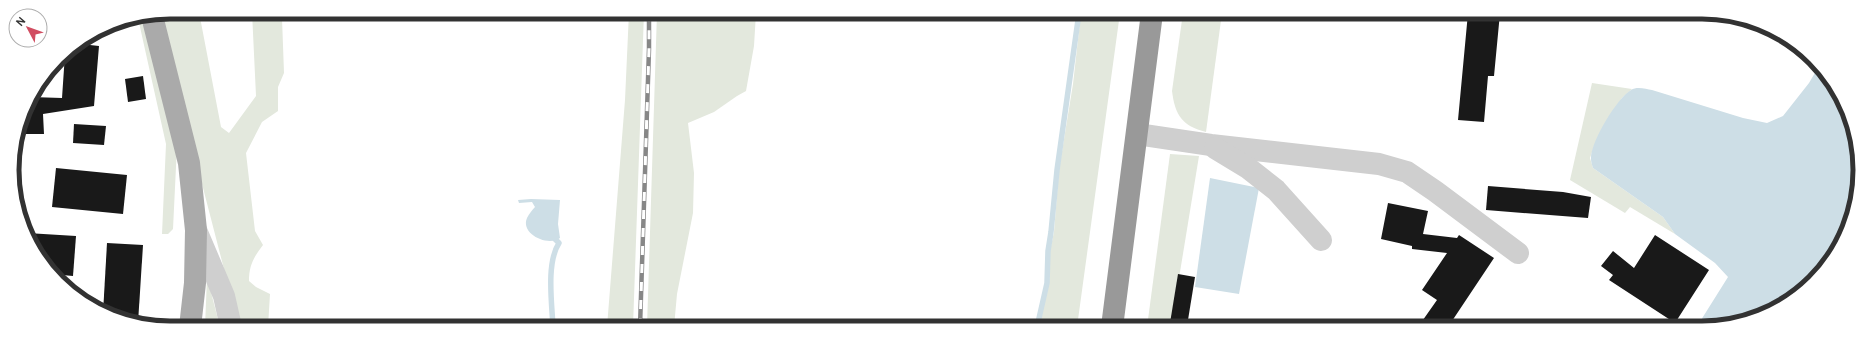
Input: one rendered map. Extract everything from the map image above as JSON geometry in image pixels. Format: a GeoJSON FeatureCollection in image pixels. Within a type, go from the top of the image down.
{"type":"FeatureCollection","features":[{"type":"Feature","properties":{"kind":"highway"},"geometry":{"type":"LineString","coordinates":[[1113,321],[1151,19]]}},
{"type":"Feature","properties":{"kind":"main road"},"geometry":{"type":"LineString","coordinates":[[153,20],[189,163],[196,230],[195,284],[191,321]]}},
{"type":"Feature","properties":{"kind":"street"},"geometry":{"type":"LineString","coordinates":[[1137,134],[1211,145],[1372,163],[1406,172],[1435,190],[1518,253]]}},
{"type":"Feature","properties":{"kind":"street"},"geometry":{"type":"LineString","coordinates":[[1211,145],[1248,168],[1276,190],[1320,240]]}},
{"type":"Feature","properties":{"kind":"street"},"geometry":{"type":"LineString","coordinates":[[196,230],[224,296],[230,321]]}},
{"type":"Feature","properties":{"kind":"shaded area"},"geometry":{"type":"Polygon","coordinates":[[[159,19],[200,19],[221,127],[229,133],[256,96],[252,19],[282,19],[284,73],[278,87],[278,111],[262,122],[246,153],[255,231],[263,245],[252,262],[249,281],[256,287],[270,294],[268,321],[237,321],[159,19]]]}},
{"type":"Feature","properties":{"kind":"shaded area"},"geometry":{"type":"Polygon","coordinates":[[[629,19],[644,19],[633,321],[607,321],[625,100],[629,19]]]}},
{"type":"Feature","properties":{"kind":"shaded area"},"geometry":{"type":"Polygon","coordinates":[[[657,19],[756,19],[754,46],[746,91],[714,112],[688,123],[694,173],[693,213],[677,294],[675,321],[647,321],[657,19]]]}},
{"type":"Feature","properties":{"kind":"shaded area"},"geometry":{"type":"Polygon","coordinates":[[[1080,19],[1119,19],[1078,321],[1040,321],[1049,283],[1050,251],[1054,232],[1059,170],[1073,84],[1080,19]]]}},
{"type":"Feature","properties":{"kind":"shaded area"},"geometry":{"type":"Polygon","coordinates":[[[1182,19],[1221,19],[1206,132],[1198,130],[1185,123],[1175,107],[1172,91],[1182,19]]]}},
{"type":"Feature","properties":{"kind":"shaded area"},"geometry":{"type":"Polygon","coordinates":[[[145,21],[177,146],[173,229],[168,234],[162,234],[166,144],[139,22],[145,21]]]}},
{"type":"Feature","properties":{"kind":"shaded area"},"geometry":{"type":"Polygon","coordinates":[[[1816,70],[1828,86],[1842,112],[1848,131],[1852,150],[1853,180],[1848,209],[1842,228],[1833,246],[1816,270],[1802,284],[1786,296],[1760,310],[1741,316],[1722,320],[1700,321],[1728,277],[1715,263],[1675,234],[1663,217],[1593,168],[1591,160],[1592,152],[1600,132],[1612,111],[1625,95],[1633,89],[1639,88],[1652,90],[1743,118],[1767,123],[1783,116],[1809,83],[1816,70]]]}},
{"type":"Feature","properties":{"kind":"shaded area"},"geometry":{"type":"Polygon","coordinates":[[[1592,83],[1632,89],[1622,98],[1609,117],[1594,146],[1590,158],[1593,168],[1663,217],[1675,234],[1630,207],[1625,213],[1570,180],[1592,83]]]}},
{"type":"Feature","properties":{"kind":"shaded area"},"geometry":{"type":"Polygon","coordinates":[[[1170,154],[1199,156],[1172,321],[1148,321],[1170,154]]]}},
{"type":"Feature","properties":{"kind":"shaded area"},"geometry":{"type":"Polygon","coordinates":[[[1210,178],[1259,188],[1239,294],[1195,287],[1210,178]]]}},
{"type":"Feature","properties":{"kind":"shaded area"},"geometry":{"type":"Polygon","coordinates":[[[518,200],[560,200],[558,224],[560,238],[549,241],[542,240],[531,234],[526,224],[527,218],[535,207],[532,202],[519,203],[518,200]]]}},
{"type":"Feature","properties":{"kind":"shaded area"},"geometry":{"type":"Polygon","coordinates":[[[207,277],[218,321],[205,321],[207,277]]]}},
{"type":"Feature","properties":{"kind":"building"},"geometry":{"type":"Polygon","coordinates":[[[1467,19],[1499,19],[1494,76],[1488,76],[1484,122],[1458,120],[1467,19]]]}},
{"type":"Feature","properties":{"kind":"building"},"geometry":{"type":"Polygon","coordinates":[[[90,41],[90,45],[99,46],[94,106],[43,114],[44,134],[23,134],[30,112],[38,97],[62,98],[64,62],[90,41]]]}},
{"type":"Feature","properties":{"kind":"building"},"geometry":{"type":"Polygon","coordinates":[[[143,76],[146,99],[128,102],[125,79],[143,76]]]}},
{"type":"Feature","properties":{"kind":"building"},"geometry":{"type":"Polygon","coordinates":[[[74,124],[106,126],[104,145],[73,143],[74,124]]]}},
{"type":"Feature","properties":{"kind":"building"},"geometry":{"type":"Polygon","coordinates":[[[56,168],[127,175],[123,214],[52,207],[56,168]]]}},
{"type":"Feature","properties":{"kind":"building"},"geometry":{"type":"Polygon","coordinates":[[[1488,186],[1563,192],[1591,197],[1588,218],[1486,210],[1488,186]]]}},
{"type":"Feature","properties":{"kind":"building"},"geometry":{"type":"Polygon","coordinates":[[[1388,203],[1428,211],[1423,234],[1457,238],[1459,235],[1494,258],[1452,321],[1422,321],[1437,300],[1422,290],[1447,253],[1412,249],[1412,246],[1381,239],[1388,203]]]}},
{"type":"Feature","properties":{"kind":"building"},"geometry":{"type":"Polygon","coordinates":[[[33,233],[76,236],[73,276],[61,275],[56,270],[44,254],[33,233]]]}},
{"type":"Feature","properties":{"kind":"building"},"geometry":{"type":"Polygon","coordinates":[[[1655,235],[1709,270],[1676,321],[1672,321],[1609,280],[1613,275],[1601,266],[1613,251],[1634,268],[1655,235]]]}},
{"type":"Feature","properties":{"kind":"building"},"geometry":{"type":"Polygon","coordinates":[[[107,243],[143,245],[138,317],[112,310],[103,305],[107,243]]]}},
{"type":"Feature","properties":{"kind":"building"},"geometry":{"type":"Polygon","coordinates":[[[1178,274],[1195,277],[1188,321],[1170,321],[1178,274]]]}},
{"type":"Feature","properties":{"kind":"waterway"},"geometry":{"type":"LineString","coordinates":[[1038,321],[1047,283],[1048,251],[1057,170],[1078,19]]}},
{"type":"Feature","properties":{"kind":"waterway"},"geometry":{"type":"LineString","coordinates":[[553,321],[551,272],[552,261],[559,243],[555,239]]}},
{"type":"Feature","properties":{"kind":"railway"},"geometry":{"type":"LineString","coordinates":[[640,321],[649,19]]}}]}
